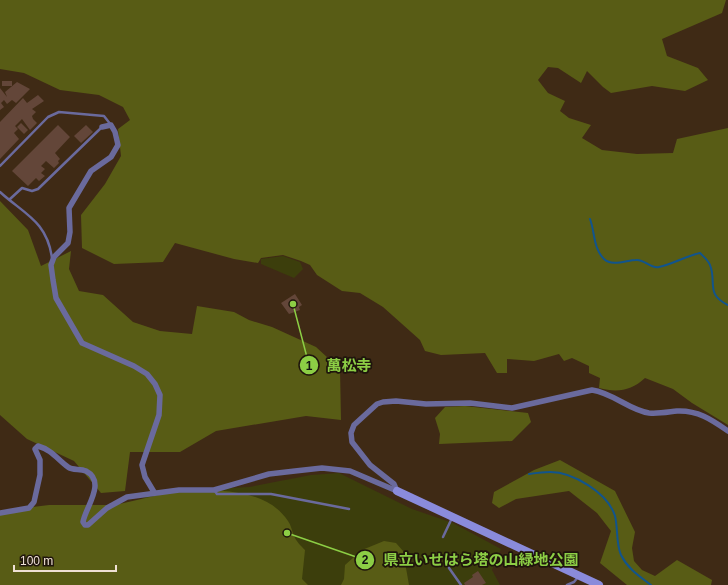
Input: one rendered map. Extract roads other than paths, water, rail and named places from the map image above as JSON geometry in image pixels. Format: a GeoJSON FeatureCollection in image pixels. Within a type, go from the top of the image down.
{"type":"FeatureCollection","features":[{"type":"Feature","properties":{"kind":"street"},"geometry":{"type":"LineString","coordinates":[[102,127],[111,125],[115,132],[118,145],[111,158],[90,172],[72,202],[68,215],[70,232],[68,243],[53,260],[51,265],[53,280],[56,298],[82,343],[92,349],[134,366],[147,374],[155,384],[160,395],[159,415],[142,465],[145,477],[154,492]]}},
{"type":"Feature","properties":{"kind":"street"},"geometry":{"type":"LineString","coordinates":[[397,492],[394,484],[370,465],[355,447],[351,438],[352,429],[357,421],[383,402],[396,401],[426,404],[470,403],[512,408],[592,390],[602,391],[649,413],[691,412],[703,415],[728,431]]}},
{"type":"Feature","properties":{"kind":"street"},"geometry":{"type":"LineString","coordinates":[[0,513],[29,508],[34,502],[40,475],[40,460],[35,449],[38,446],[53,452],[71,469],[84,470],[94,481],[92,499],[84,517],[85,525],[88,525],[107,508],[127,497],[154,492],[214,490],[269,474],[322,468],[338,469],[356,473],[599,585]]}},
{"type":"Feature","properties":{"kind":"lane"},"geometry":{"type":"LineString","coordinates":[[0,166],[48,117],[59,112],[104,116],[111,125]]}},
{"type":"Feature","properties":{"kind":"lane"},"geometry":{"type":"LineString","coordinates":[[10,198],[22,188],[32,191],[38,190],[102,127]]}},
{"type":"Feature","properties":{"kind":"lane"},"geometry":{"type":"LineString","coordinates":[[0,192],[10,198],[37,222],[51,246],[53,260]]}},
{"type":"Feature","properties":{"kind":"lane"},"geometry":{"type":"LineString","coordinates":[[214,490],[217,494],[270,494],[349,509]]}},
{"type":"Feature","properties":{"kind":"lane"},"geometry":{"type":"LineString","coordinates":[[443,537],[452,516]]}},
{"type":"Feature","properties":{"kind":"lane"},"geometry":{"type":"LineString","coordinates":[[449,565],[449,568],[461,585]]}},
{"type":"Feature","properties":{"kind":"lane"},"geometry":{"type":"LineString","coordinates":[[567,585],[574,582],[579,575]]}},
{"type":"Feature","properties":{"kind":"waterway"},"geometry":{"type":"LineString","coordinates":[[590,219],[600,255],[611,263],[639,260],[653,267],[659,267],[700,253],[710,265],[713,287],[716,296],[728,305]]}},
{"type":"Feature","properties":{"kind":"waterway"},"geometry":{"type":"LineString","coordinates":[[529,474],[547,472],[569,476],[588,485],[605,499],[615,516],[618,546],[621,555],[634,572],[651,585]]}},
{"type":"Feature","properties":{"kind":"place","name":"萬松寺"},"geometry":{"type":"Point","coordinates":[293,304]}},
{"type":"Feature","properties":{"kind":"place","name":"県立いせはら塔の山緑地公園"},"geometry":{"type":"Point","coordinates":[287,533]}}]}
